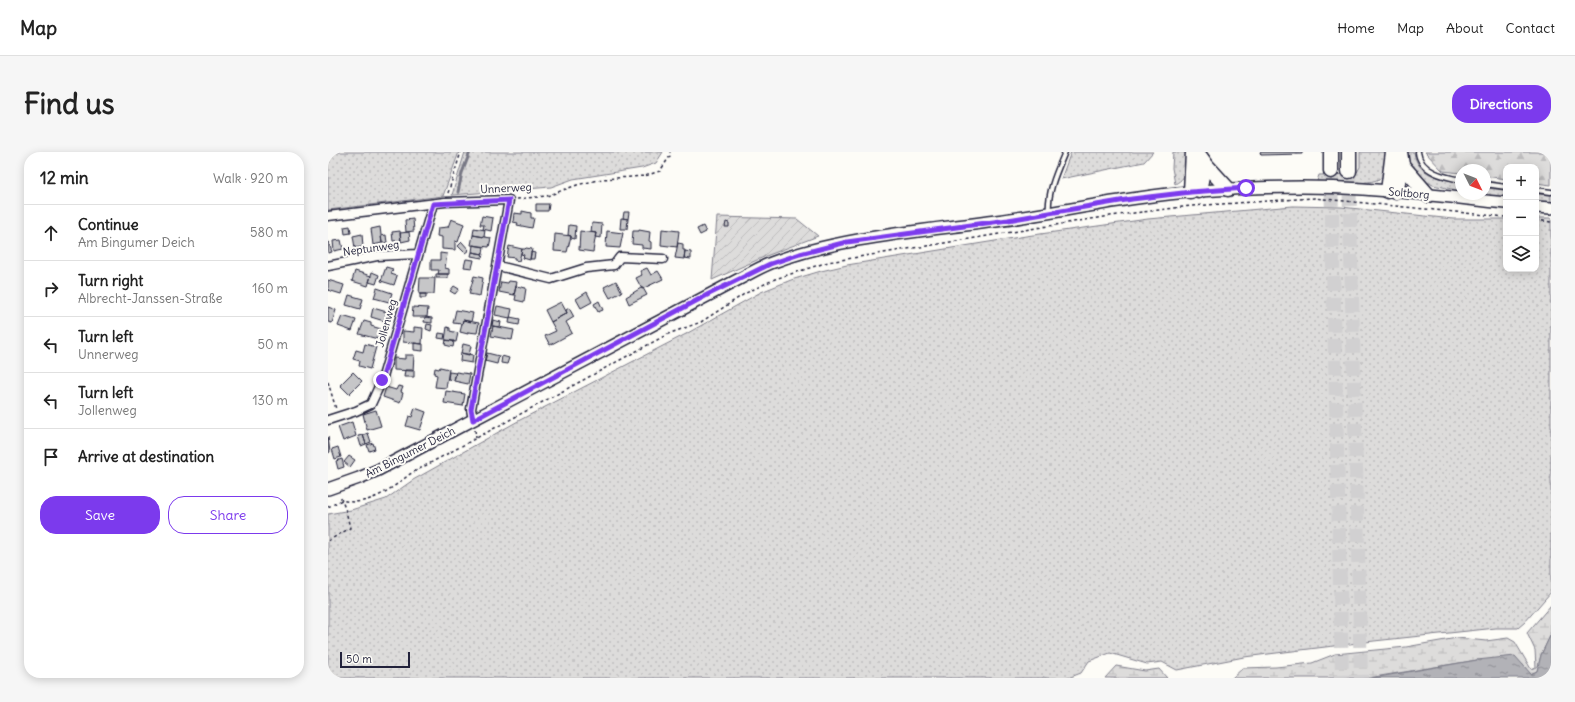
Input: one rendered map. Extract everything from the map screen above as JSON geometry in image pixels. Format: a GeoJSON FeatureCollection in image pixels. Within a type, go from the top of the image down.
{"type":"FeatureCollection","features":[{"type":"Feature","properties":{"kind":"highway"},"geometry":{"type":"LineString","coordinates":[[1331,152],[1331,171]]}},
{"type":"Feature","properties":{"kind":"highway"},"geometry":{"type":"LineString","coordinates":[[1349,152],[1349,171]]}},
{"type":"Feature","properties":{"kind":"highway"},"geometry":{"type":"LineString","coordinates":[[1392,191],[1393,152]]}},
{"type":"Feature","properties":{"kind":"highway"},"geometry":{"type":"LineString","coordinates":[[1197,153],[1228,189]]}},
{"type":"Feature","properties":{"kind":"highway"},"geometry":{"type":"LineString","coordinates":[[1195,191],[1197,153]]}},
{"type":"Feature","properties":{"kind":"highway"},"geometry":{"type":"LineString","coordinates":[[1392,191],[1401,158]]}},
{"type":"Feature","properties":{"kind":"highway"},"geometry":{"type":"LineString","coordinates":[[1401,158],[1428,195]]}},
{"type":"Feature","properties":{"kind":"main road","name":"Am Bingumer Deich"},"geometry":{"type":"LineString","coordinates":[[328,490],[378,470],[709,294],[770,264],[800,254],[847,242],[1195,191],[1311,188]]}},
{"type":"Feature","properties":{"kind":"main road","name":"Soltborg"},"geometry":{"type":"LineString","coordinates":[[1311,188],[1392,191],[1503,203]]}},
{"type":"Feature","properties":{"kind":"main road"},"geometry":{"type":"LineString","coordinates":[[1539,207],[1551,208]]}},
{"type":"Feature","properties":{"kind":"street","name":"Unnerweg"},"geometry":{"type":"LineString","coordinates":[[328,216],[445,202],[509,200]]}},
{"type":"Feature","properties":{"kind":"street"},"geometry":{"type":"LineString","coordinates":[[473,420],[471,409],[509,200]]}},
{"type":"Feature","properties":{"kind":"street","name":"Jollenweg"},"geometry":{"type":"LineString","coordinates":[[328,420],[356,411],[371,404],[382,380],[433,204]]}},
{"type":"Feature","properties":{"kind":"street","name":"Neptunweg"},"geometry":{"type":"LineString","coordinates":[[328,266],[377,256],[418,254]]}},
{"type":"Feature","properties":{"kind":"street"},"geometry":{"type":"LineString","coordinates":[[498,266],[551,279],[586,268],[614,265],[620,257],[663,259]]}},
{"type":"Feature","properties":{"kind":"lane"},"geometry":{"type":"LineString","coordinates":[[1049,213],[1049,198],[1065,152]]}},
{"type":"Feature","properties":{"kind":"lane"},"geometry":{"type":"LineString","coordinates":[[1418,152],[1418,156],[1427,169],[1438,174],[1455,178]]}},
{"type":"Feature","properties":{"kind":"lane"},"geometry":{"type":"LineString","coordinates":[[1491,185],[1503,187]]}},
{"type":"Feature","properties":{"kind":"lane"},"geometry":{"type":"LineString","coordinates":[[1539,190],[1551,192]]}},
{"type":"Feature","properties":{"kind":"path"},"geometry":{"type":"LineString","coordinates":[[445,202],[461,152]]}},
{"type":"Feature","properties":{"kind":"path","name":"Unnerweg"},"geometry":{"type":"LineString","coordinates":[[509,200],[547,196],[577,185],[602,180],[645,176],[660,171],[670,156],[670,152]]}},
{"type":"Feature","properties":{"kind":"path"},"geometry":{"type":"LineString","coordinates":[[328,507],[342,500],[355,503],[376,497],[399,484],[410,474],[668,334],[701,322],[746,294],[775,279],[828,262],[1110,216],[1191,206],[1314,198],[1503,217]]}},
{"type":"Feature","properties":{"kind":"path"},"geometry":{"type":"LineString","coordinates":[[1539,220],[1551,222]]}},
{"type":"Feature","properties":{"kind":"path"},"geometry":{"type":"LineString","coordinates":[[328,382],[339,416]]}},
{"type":"Feature","properties":{"kind":"path"},"geometry":{"type":"LineString","coordinates":[[328,541],[350,528],[342,500]]}},
{"type":"Feature","properties":{"kind":"green space"},"geometry":{"type":"Polygon","coordinates":[[[328,152],[459,152],[443,196],[328,210],[328,152]]]}},
{"type":"Feature","properties":{"kind":"green space"},"geometry":{"type":"Polygon","coordinates":[[[465,152],[663,152],[656,163],[642,168],[573,179],[551,187],[452,195],[465,152]]]}},
{"type":"Feature","properties":{"kind":"green space"},"geometry":{"type":"Polygon","coordinates":[[[1071,152],[1153,152],[1144,162],[1061,179],[1071,152]]]}},
{"type":"Feature","properties":{"kind":"green space"},"geometry":{"type":"Polygon","coordinates":[[[1173,152],[1188,152],[1185,174],[1180,181],[1175,184],[1172,168],[1173,152]]]}},
{"type":"Feature","properties":{"kind":"green space"},"geometry":{"type":"Polygon","coordinates":[[[1360,152],[1390,152],[1388,169],[1383,177],[1367,182],[1356,183],[1317,181],[1319,175],[1356,174],[1360,167],[1360,152]]]}},
{"type":"Feature","properties":{"kind":"green space"},"geometry":{"type":"Polygon","coordinates":[[[1404,152],[1414,152],[1416,160],[1425,171],[1431,175],[1455,181],[1455,190],[1433,185],[1423,180],[1409,167],[1404,152]]]}},
{"type":"Feature","properties":{"kind":"green space"},"geometry":{"type":"Polygon","coordinates":[[[1425,152],[1551,152],[1551,185],[1539,183],[1539,164],[1503,164],[1503,179],[1491,177],[1491,164],[1455,164],[1455,172],[1443,171],[1425,152]]]}},
{"type":"Feature","properties":{"kind":"green space"},"geometry":{"type":"Polygon","coordinates":[[[1491,189],[1503,190],[1503,198],[1491,196],[1491,189]]]}},
{"type":"Feature","properties":{"kind":"green space"},"geometry":{"type":"Polygon","coordinates":[[[1539,194],[1551,195],[1551,203],[1539,202],[1539,194]]]}},
{"type":"Feature","properties":{"kind":"green space"},"geometry":{"type":"Polygon","coordinates":[[[1293,206],[1341,207],[1453,219],[1503,219],[1503,272],[1539,272],[1539,218],[1551,218],[1551,592],[1525,622],[1518,628],[1496,628],[1244,657],[1177,670],[1162,662],[1147,664],[1110,653],[1089,661],[1081,673],[1068,678],[328,678],[328,514],[351,510],[386,499],[413,480],[520,420],[686,334],[761,292],[791,280],[847,265],[1026,236],[1148,219],[1293,206]]]}},
{"type":"Feature","properties":{"kind":"green space"},"geometry":{"type":"Polygon","coordinates":[[[717,217],[797,219],[818,236],[766,256],[712,280],[717,217]]]}},
{"type":"Feature","properties":{"kind":"green space"},"geometry":{"type":"Polygon","coordinates":[[[1551,605],[1551,634],[1541,655],[1537,671],[1530,674],[1477,660],[1368,678],[1232,678],[1243,668],[1276,667],[1312,663],[1335,654],[1406,647],[1457,638],[1486,641],[1508,638],[1515,642],[1531,669],[1536,667],[1535,650],[1527,633],[1551,605]]]}},
{"type":"Feature","properties":{"kind":"green space"},"geometry":{"type":"Polygon","coordinates":[[[1116,666],[1145,671],[1159,669],[1167,678],[1105,678],[1116,666]]]}},
{"type":"Feature","properties":{"kind":"water"},"geometry":{"type":"Polygon","coordinates":[[[1551,634],[1551,678],[1372,678],[1477,660],[1515,656],[1531,674],[1537,671],[1541,655],[1551,634]]]}},
{"type":"Feature","properties":{"kind":"building"},"geometry":{"type":"Polygon","coordinates":[[[1260,152],[1302,152],[1302,154],[1261,155],[1260,152]]]}},
{"type":"Feature","properties":{"kind":"building"},"geometry":{"type":"Polygon","coordinates":[[[536,204],[549,204],[548,211],[536,211],[536,204]]]}},
{"type":"Feature","properties":{"kind":"building"},"geometry":{"type":"Polygon","coordinates":[[[522,211],[531,213],[531,218],[534,218],[532,228],[517,225],[518,223],[513,222],[514,213],[522,214],[522,211]]]}},
{"type":"Feature","properties":{"kind":"building"},"geometry":{"type":"Polygon","coordinates":[[[624,212],[629,212],[628,219],[623,218],[624,212]]]}},
{"type":"Feature","properties":{"kind":"building"},"geometry":{"type":"Polygon","coordinates":[[[482,216],[493,218],[491,231],[483,229],[484,225],[480,225],[482,216]]]}},
{"type":"Feature","properties":{"kind":"building"},"geometry":{"type":"Polygon","coordinates":[[[621,218],[628,219],[627,229],[620,229],[621,218]]]}},
{"type":"Feature","properties":{"kind":"building"},"geometry":{"type":"Polygon","coordinates":[[[413,219],[414,231],[406,232],[405,220],[413,219]]]}},
{"type":"Feature","properties":{"kind":"building"},"geometry":{"type":"Polygon","coordinates":[[[451,219],[464,224],[458,242],[455,241],[455,250],[442,249],[442,237],[437,236],[438,228],[448,227],[451,219]]]}},
{"type":"Feature","properties":{"kind":"building"},"geometry":{"type":"Polygon","coordinates":[[[726,222],[729,223],[729,227],[725,227],[726,222]]]}},
{"type":"Feature","properties":{"kind":"building"},"geometry":{"type":"Polygon","coordinates":[[[592,223],[602,224],[601,238],[595,237],[596,233],[591,232],[592,223]]]}},
{"type":"Feature","properties":{"kind":"building"},"geometry":{"type":"Polygon","coordinates":[[[569,225],[576,226],[575,239],[568,235],[569,225]]]}},
{"type":"Feature","properties":{"kind":"building"},"geometry":{"type":"Polygon","coordinates":[[[350,226],[351,233],[345,234],[344,227],[350,226]]]}},
{"type":"Feature","properties":{"kind":"building"},"geometry":{"type":"Polygon","coordinates":[[[703,226],[706,232],[700,235],[697,229],[703,226]]]}},
{"type":"Feature","properties":{"kind":"building"},"geometry":{"type":"Polygon","coordinates":[[[380,227],[382,243],[373,245],[371,229],[380,227]]]}},
{"type":"Feature","properties":{"kind":"building"},"geometry":{"type":"Polygon","coordinates":[[[474,228],[485,230],[484,237],[473,235],[474,228]]]}},
{"type":"Feature","properties":{"kind":"building"},"geometry":{"type":"Polygon","coordinates":[[[662,229],[679,231],[677,247],[661,245],[662,229]]]}},
{"type":"Feature","properties":{"kind":"building"},"geometry":{"type":"Polygon","coordinates":[[[639,230],[650,232],[649,241],[651,242],[651,249],[642,248],[642,245],[632,244],[633,231],[639,230]]]}},
{"type":"Feature","properties":{"kind":"building"},"geometry":{"type":"Polygon","coordinates":[[[400,231],[401,240],[393,241],[392,232],[400,231]]]}},
{"type":"Feature","properties":{"kind":"building"},"geometry":{"type":"Polygon","coordinates":[[[580,231],[596,233],[593,252],[579,250],[580,231]]]}},
{"type":"Feature","properties":{"kind":"building"},"geometry":{"type":"Polygon","coordinates":[[[607,231],[623,233],[620,248],[606,247],[607,231]]]}},
{"type":"Feature","properties":{"kind":"building"},"geometry":{"type":"Polygon","coordinates":[[[409,232],[410,240],[401,242],[400,233],[409,232]]]}},
{"type":"Feature","properties":{"kind":"building"},"geometry":{"type":"Polygon","coordinates":[[[362,234],[363,247],[355,248],[353,236],[362,234]]]}},
{"type":"Feature","properties":{"kind":"building"},"geometry":{"type":"Polygon","coordinates":[[[555,234],[571,236],[567,252],[554,251],[555,234]]]}},
{"type":"Feature","properties":{"kind":"building"},"geometry":{"type":"Polygon","coordinates":[[[386,235],[387,243],[382,243],[381,236],[386,235]]]}},
{"type":"Feature","properties":{"kind":"building"},"geometry":{"type":"Polygon","coordinates":[[[473,235],[491,238],[489,247],[471,245],[473,235]]]}},
{"type":"Feature","properties":{"kind":"building"},"geometry":{"type":"Polygon","coordinates":[[[341,240],[343,249],[334,251],[333,241],[341,240]]]}},
{"type":"Feature","properties":{"kind":"building"},"geometry":{"type":"Polygon","coordinates":[[[328,241],[332,252],[328,253],[328,241]]]}},
{"type":"Feature","properties":{"kind":"building"},"geometry":{"type":"Polygon","coordinates":[[[462,242],[469,250],[465,253],[458,246],[462,242]]]}},
{"type":"Feature","properties":{"kind":"building"},"geometry":{"type":"Polygon","coordinates":[[[678,243],[683,244],[683,250],[685,250],[684,259],[675,258],[678,243]]]}},
{"type":"Feature","properties":{"kind":"building"},"geometry":{"type":"Polygon","coordinates":[[[473,245],[484,247],[483,254],[472,252],[473,245]]]}},
{"type":"Feature","properties":{"kind":"building"},"geometry":{"type":"Polygon","coordinates":[[[509,246],[522,249],[519,261],[515,260],[515,258],[507,257],[509,246]]]}},
{"type":"Feature","properties":{"kind":"building"},"geometry":{"type":"Polygon","coordinates":[[[522,249],[532,249],[530,260],[523,258],[524,255],[521,254],[522,249]]]}},
{"type":"Feature","properties":{"kind":"building"},"geometry":{"type":"Polygon","coordinates":[[[685,251],[691,252],[691,259],[684,258],[685,251]]]}},
{"type":"Feature","properties":{"kind":"building"},"geometry":{"type":"Polygon","coordinates":[[[472,252],[483,254],[482,258],[471,256],[472,252]]]}},
{"type":"Feature","properties":{"kind":"building"},"geometry":{"type":"Polygon","coordinates":[[[531,252],[535,253],[534,259],[530,259],[531,252]]]}},
{"type":"Feature","properties":{"kind":"building"},"geometry":{"type":"Polygon","coordinates":[[[440,253],[447,254],[445,268],[449,269],[449,274],[438,274],[439,270],[431,270],[431,260],[440,260],[440,253]]]}},
{"type":"Feature","properties":{"kind":"building"},"geometry":{"type":"Polygon","coordinates":[[[466,259],[474,260],[472,268],[464,267],[466,259]]]}},
{"type":"Feature","properties":{"kind":"building"},"geometry":{"type":"Polygon","coordinates":[[[386,267],[393,269],[391,274],[397,276],[394,285],[381,281],[386,267]]]}},
{"type":"Feature","properties":{"kind":"building"},"geometry":{"type":"Polygon","coordinates":[[[647,268],[651,275],[658,271],[663,279],[642,289],[636,278],[642,275],[640,271],[647,268]]]}},
{"type":"Feature","properties":{"kind":"building"},"geometry":{"type":"Polygon","coordinates":[[[355,271],[371,276],[368,286],[352,281],[355,271]]]}},
{"type":"Feature","properties":{"kind":"building"},"geometry":{"type":"Polygon","coordinates":[[[372,272],[379,275],[376,284],[369,282],[372,272]]]}},
{"type":"Feature","properties":{"kind":"building"},"geometry":{"type":"Polygon","coordinates":[[[436,274],[448,274],[448,278],[436,278],[436,274]]]}},
{"type":"Feature","properties":{"kind":"building"},"geometry":{"type":"Polygon","coordinates":[[[474,276],[483,278],[480,296],[469,294],[474,276]]]}},
{"type":"Feature","properties":{"kind":"building"},"geometry":{"type":"Polygon","coordinates":[[[420,278],[435,278],[434,294],[419,294],[420,278]]]}},
{"type":"Feature","properties":{"kind":"building"},"geometry":{"type":"Polygon","coordinates":[[[328,280],[344,285],[341,294],[328,290],[328,280]]]}},
{"type":"Feature","properties":{"kind":"building"},"geometry":{"type":"Polygon","coordinates":[[[509,281],[517,282],[514,295],[499,292],[501,282],[508,283],[509,281]]]}},
{"type":"Feature","properties":{"kind":"building"},"geometry":{"type":"Polygon","coordinates":[[[616,281],[622,292],[610,298],[604,287],[616,281]]]}},
{"type":"Feature","properties":{"kind":"building"},"geometry":{"type":"Polygon","coordinates":[[[454,286],[459,289],[455,294],[450,291],[454,286]]]}},
{"type":"Feature","properties":{"kind":"building"},"geometry":{"type":"Polygon","coordinates":[[[516,286],[526,288],[524,302],[515,300],[516,295],[514,295],[516,286]]]}},
{"type":"Feature","properties":{"kind":"building"},"geometry":{"type":"Polygon","coordinates":[[[377,288],[392,293],[389,302],[374,298],[377,288]]]}},
{"type":"Feature","properties":{"kind":"building"},"geometry":{"type":"Polygon","coordinates":[[[643,288],[647,295],[629,304],[626,297],[643,288]]]}},
{"type":"Feature","properties":{"kind":"building"},"geometry":{"type":"Polygon","coordinates":[[[587,292],[592,302],[581,308],[576,299],[587,292]]]}},
{"type":"Feature","properties":{"kind":"building"},"geometry":{"type":"Polygon","coordinates":[[[420,294],[426,294],[426,298],[420,298],[420,294]]]}},
{"type":"Feature","properties":{"kind":"building"},"geometry":{"type":"Polygon","coordinates":[[[349,295],[363,299],[360,309],[346,305],[349,295]]]}},
{"type":"Feature","properties":{"kind":"building"},"geometry":{"type":"Polygon","coordinates":[[[599,301],[603,310],[598,312],[594,304],[599,301]]]}},
{"type":"Feature","properties":{"kind":"building"},"geometry":{"type":"Polygon","coordinates":[[[561,302],[567,313],[551,322],[545,310],[561,302]]]}},
{"type":"Feature","properties":{"kind":"building"},"geometry":{"type":"Polygon","coordinates":[[[497,306],[512,309],[510,318],[495,315],[497,306]]]}},
{"type":"Feature","properties":{"kind":"building"},"geometry":{"type":"Polygon","coordinates":[[[328,307],[336,310],[332,323],[328,322],[328,307]]]}},
{"type":"Feature","properties":{"kind":"building"},"geometry":{"type":"Polygon","coordinates":[[[413,307],[428,308],[427,317],[412,317],[413,307]]]}},
{"type":"Feature","properties":{"kind":"building"},"geometry":{"type":"Polygon","coordinates":[[[373,308],[387,312],[384,321],[371,317],[373,308]]]}},
{"type":"Feature","properties":{"kind":"building"},"geometry":{"type":"Polygon","coordinates":[[[569,308],[574,317],[566,322],[572,333],[550,345],[545,336],[556,331],[551,322],[567,313],[566,310],[569,308]]]}},
{"type":"Feature","properties":{"kind":"building"},"geometry":{"type":"Polygon","coordinates":[[[456,310],[473,313],[471,322],[463,320],[462,324],[453,323],[456,310]]]}},
{"type":"Feature","properties":{"kind":"building"},"geometry":{"type":"Polygon","coordinates":[[[342,316],[356,320],[352,331],[338,326],[342,316]]]}},
{"type":"Feature","properties":{"kind":"building"},"geometry":{"type":"Polygon","coordinates":[[[425,317],[432,318],[432,323],[424,322],[425,317]]]}},
{"type":"Feature","properties":{"kind":"building"},"geometry":{"type":"Polygon","coordinates":[[[510,317],[520,319],[519,325],[509,323],[510,317]]]}},
{"type":"Feature","properties":{"kind":"building"},"geometry":{"type":"Polygon","coordinates":[[[463,320],[479,323],[477,333],[468,332],[468,334],[460,332],[463,320]]]}},
{"type":"Feature","properties":{"kind":"building"},"geometry":{"type":"Polygon","coordinates":[[[493,320],[501,322],[500,327],[492,326],[493,320]]]}},
{"type":"Feature","properties":{"kind":"building"},"geometry":{"type":"Polygon","coordinates":[[[364,321],[371,323],[371,326],[381,329],[378,339],[359,334],[364,321]]]}},
{"type":"Feature","properties":{"kind":"building"},"geometry":{"type":"Polygon","coordinates":[[[427,324],[432,325],[431,331],[426,329],[427,324]]]}},
{"type":"Feature","properties":{"kind":"building"},"geometry":{"type":"Polygon","coordinates":[[[493,326],[514,330],[512,340],[491,336],[493,326]]]}},
{"type":"Feature","properties":{"kind":"building"},"geometry":{"type":"Polygon","coordinates":[[[414,327],[423,328],[422,344],[403,342],[403,331],[414,332],[414,327]]]}},
{"type":"Feature","properties":{"kind":"building"},"geometry":{"type":"Polygon","coordinates":[[[447,327],[450,328],[450,331],[458,333],[456,342],[445,340],[447,327]]]}},
{"type":"Feature","properties":{"kind":"building"},"geometry":{"type":"Polygon","coordinates":[[[439,333],[445,334],[444,339],[438,338],[439,333]]]}},
{"type":"Feature","properties":{"kind":"building"},"geometry":{"type":"Polygon","coordinates":[[[446,340],[454,341],[453,347],[445,345],[446,340]]]}},
{"type":"Feature","properties":{"kind":"building"},"geometry":{"type":"Polygon","coordinates":[[[414,343],[423,344],[423,351],[414,350],[414,343]]]}},
{"type":"Feature","properties":{"kind":"building"},"geometry":{"type":"Polygon","coordinates":[[[365,344],[376,347],[370,369],[359,366],[360,361],[353,359],[356,350],[363,352],[365,344]]]}},
{"type":"Feature","properties":{"kind":"building"},"geometry":{"type":"Polygon","coordinates":[[[463,344],[471,346],[469,355],[461,353],[463,344]]]}},
{"type":"Feature","properties":{"kind":"building"},"geometry":{"type":"Polygon","coordinates":[[[461,353],[473,355],[472,363],[460,361],[461,353]]]}},
{"type":"Feature","properties":{"kind":"building"},"geometry":{"type":"Polygon","coordinates":[[[487,353],[499,356],[497,364],[485,361],[487,353]]]}},
{"type":"Feature","properties":{"kind":"building"},"geometry":{"type":"Polygon","coordinates":[[[405,355],[414,355],[413,371],[394,370],[394,358],[405,359],[405,355]]]}},
{"type":"Feature","properties":{"kind":"building"},"geometry":{"type":"Polygon","coordinates":[[[502,356],[509,358],[507,364],[501,363],[502,356]]]}},
{"type":"Feature","properties":{"kind":"building"},"geometry":{"type":"Polygon","coordinates":[[[440,367],[449,369],[446,388],[435,387],[437,375],[434,374],[435,368],[439,369],[440,367]]]}},
{"type":"Feature","properties":{"kind":"building"},"geometry":{"type":"Polygon","coordinates":[[[405,370],[414,370],[414,377],[404,377],[405,370]]]}},
{"type":"Feature","properties":{"kind":"building"},"geometry":{"type":"Polygon","coordinates":[[[353,372],[362,381],[349,394],[340,385],[353,372]]]}},
{"type":"Feature","properties":{"kind":"building"},"geometry":{"type":"Polygon","coordinates":[[[449,372],[456,373],[454,380],[448,379],[449,372]]]}},
{"type":"Feature","properties":{"kind":"building"},"geometry":{"type":"Polygon","coordinates":[[[456,372],[470,374],[468,384],[454,381],[456,372]]]}},
{"type":"Feature","properties":{"kind":"building"},"geometry":{"type":"Polygon","coordinates":[[[398,386],[403,387],[400,403],[383,397],[386,387],[396,390],[398,386]]]}},
{"type":"Feature","properties":{"kind":"building"},"geometry":{"type":"Polygon","coordinates":[[[446,391],[465,394],[463,406],[444,403],[446,391]]]}},
{"type":"Feature","properties":{"kind":"building"},"geometry":{"type":"Polygon","coordinates":[[[415,408],[426,412],[420,430],[406,426],[409,416],[412,417],[415,408]]]}},
{"type":"Feature","properties":{"kind":"building"},"geometry":{"type":"Polygon","coordinates":[[[376,410],[381,426],[367,430],[363,414],[376,410]]]}},
{"type":"Feature","properties":{"kind":"building"},"geometry":{"type":"Polygon","coordinates":[[[352,422],[356,436],[343,441],[338,427],[352,422]]]}},
{"type":"Feature","properties":{"kind":"building"},"geometry":{"type":"Polygon","coordinates":[[[368,433],[371,442],[366,444],[363,435],[368,433]]]}},
{"type":"Feature","properties":{"kind":"building"},"geometry":{"type":"Polygon","coordinates":[[[363,435],[366,444],[361,446],[358,436],[363,435]]]}},
{"type":"Feature","properties":{"kind":"building"},"geometry":{"type":"Polygon","coordinates":[[[328,437],[330,452],[328,453],[328,437]]]}},
{"type":"Feature","properties":{"kind":"building"},"geometry":{"type":"Polygon","coordinates":[[[373,443],[375,449],[369,451],[367,445],[373,443]]]}},
{"type":"Feature","properties":{"kind":"building"},"geometry":{"type":"Polygon","coordinates":[[[338,447],[341,457],[335,459],[332,449],[338,447]]]}},
{"type":"Feature","properties":{"kind":"building"},"geometry":{"type":"Polygon","coordinates":[[[349,456],[355,460],[350,467],[344,462],[349,456]]]}},
{"type":"Feature","properties":{"kind":"building"},"geometry":{"type":"Polygon","coordinates":[[[342,459],[344,467],[338,469],[336,461],[342,459]]]}},
{"type":"Feature","properties":{"kind":"waterway"},"geometry":{"type":"LineString","coordinates":[[458,192],[462,173],[470,152]]}},
{"type":"Feature","properties":{"kind":"tunnel"},"geometry":{"type":"LineString","coordinates":[[1331,171],[1342,678]]}},
{"type":"Feature","properties":{"kind":"tunnel"},"geometry":{"type":"LineString","coordinates":[[1349,171],[1361,678]]}},
{"type":"Feature","properties":{"kind":"route"},"geometry":{"type":"LineString","coordinates":[[382,380],[433,204],[445,202],[509,200],[471,409],[473,420],[709,294],[770,264],[800,254],[847,242],[1008,220],[1132,199],[1191,192],[1246,188]]}}]}
